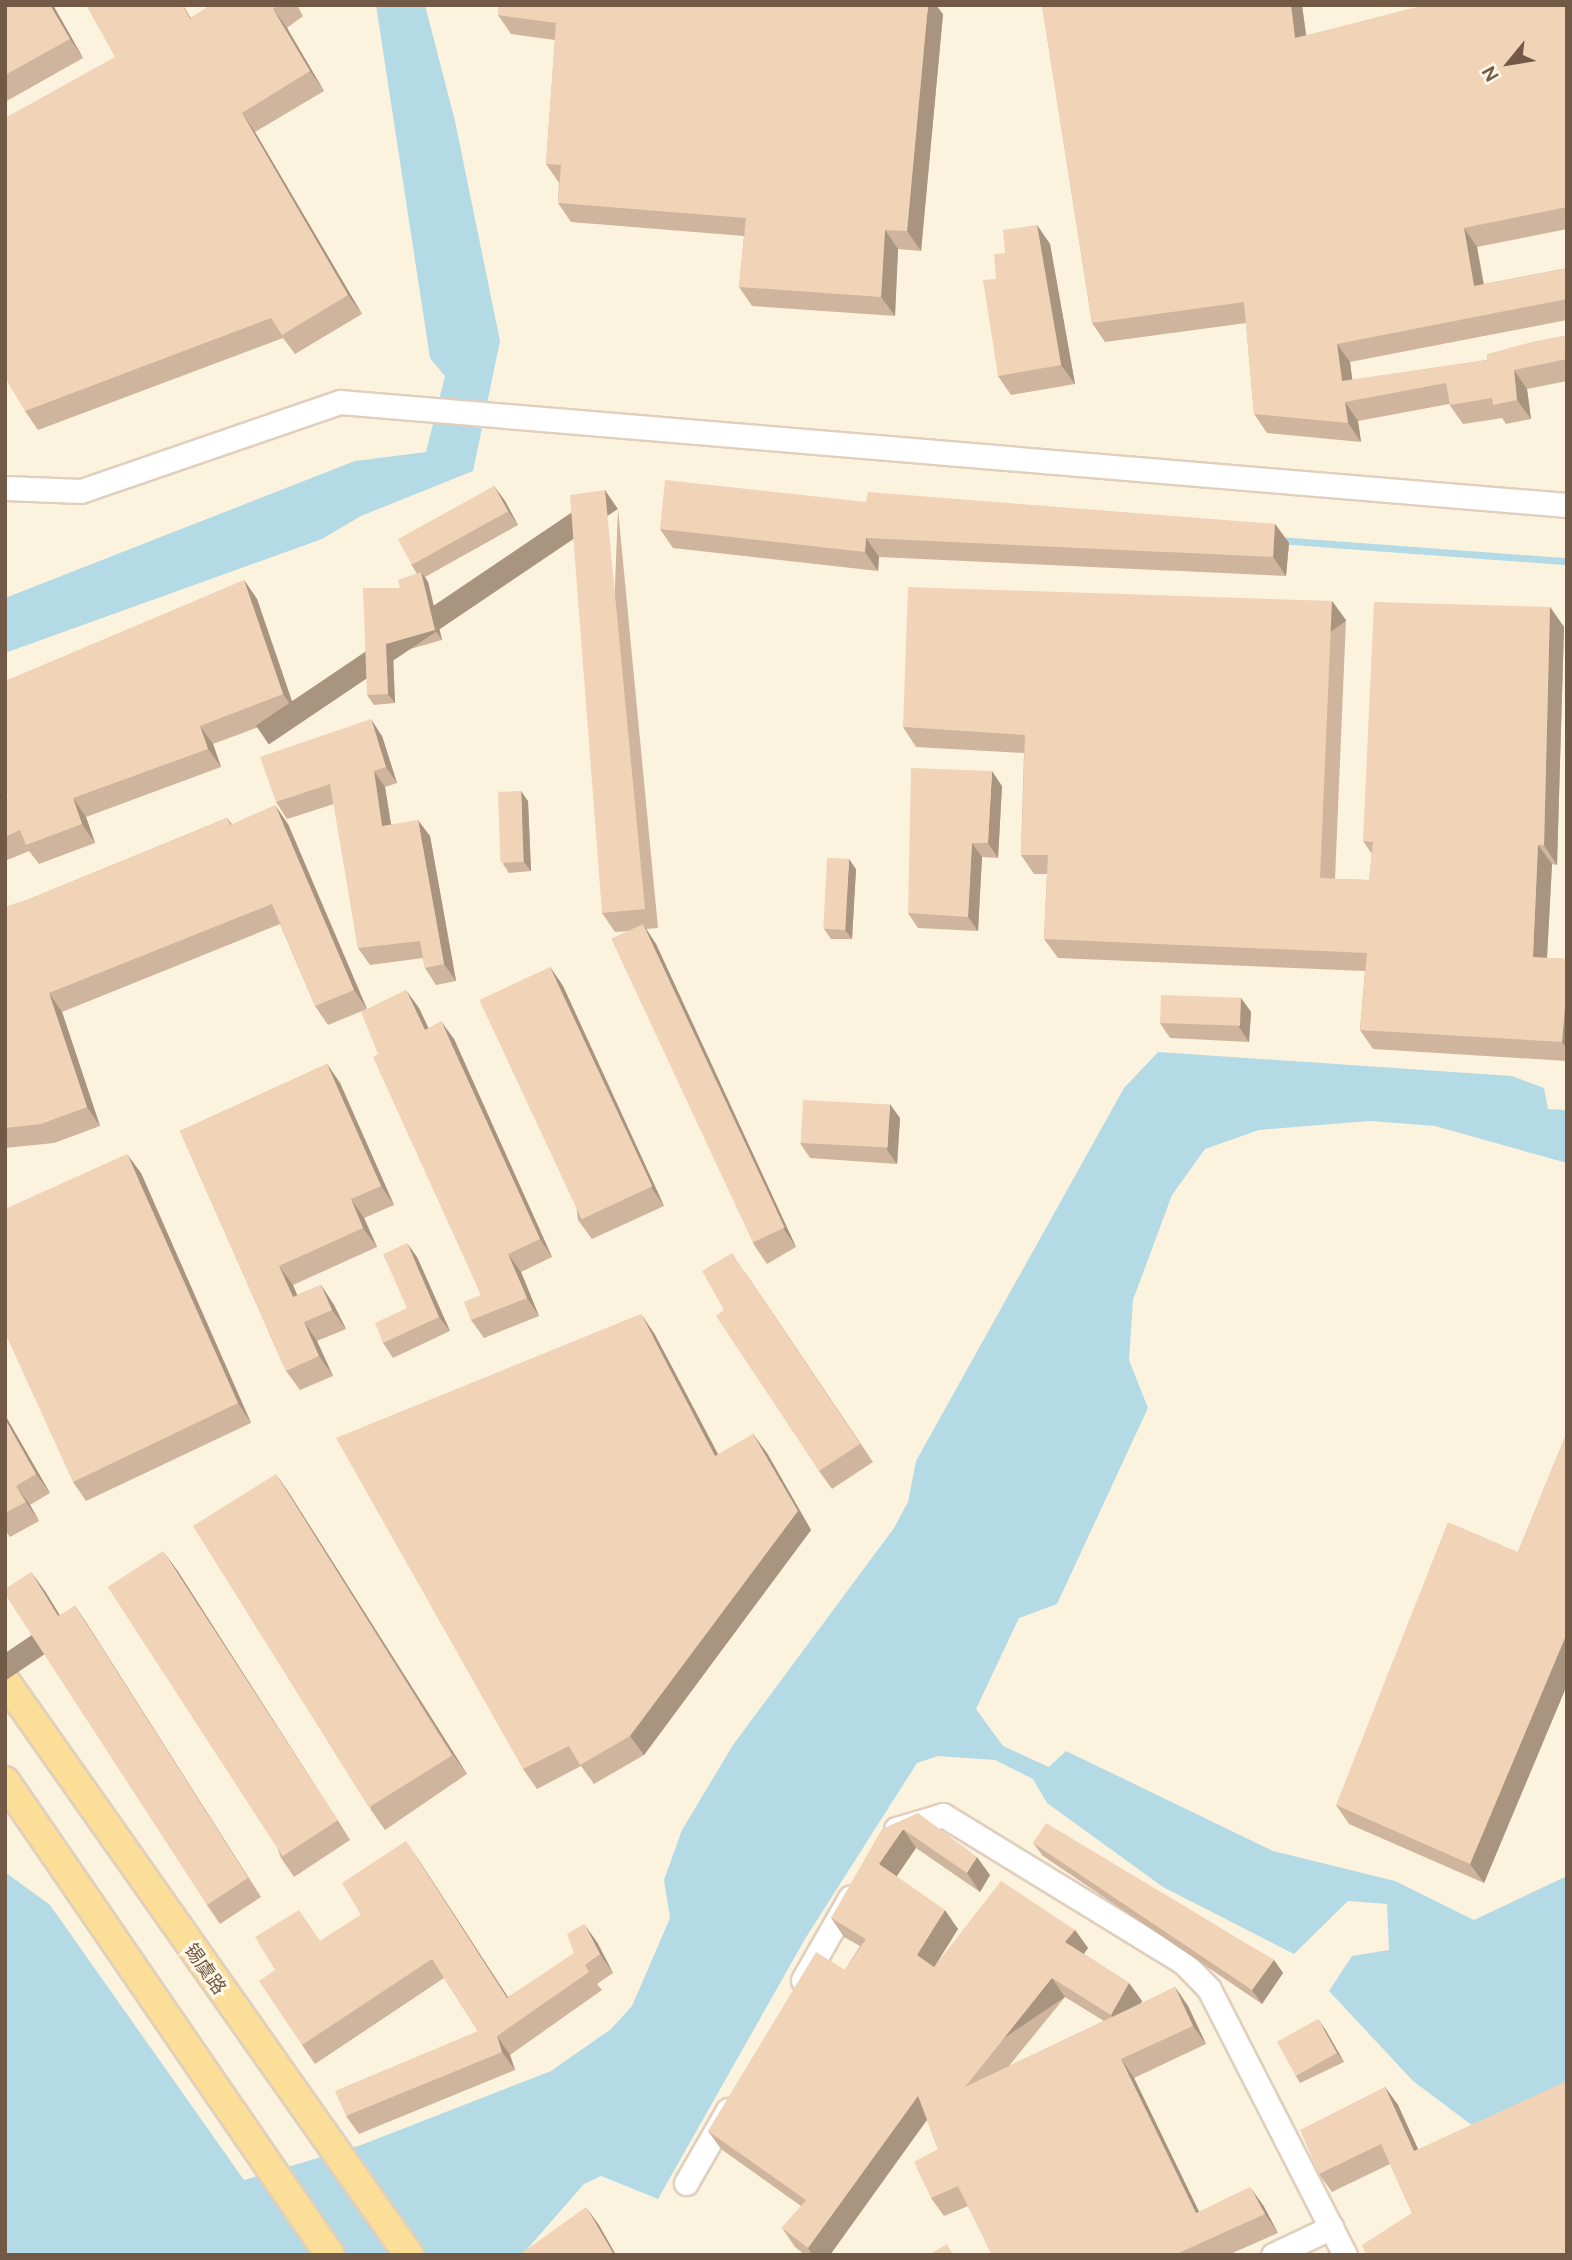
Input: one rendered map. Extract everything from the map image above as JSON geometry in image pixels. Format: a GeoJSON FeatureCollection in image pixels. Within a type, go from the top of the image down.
{"type":"FeatureCollection","features":[{"type":"Feature","properties":{"kind":"main road","name":"锡虞路"},"geometry":{"type":"LineString","coordinates":[[5,1681],[66,1774],[409,2255]]}},
{"type":"Feature","properties":{"kind":"main road"},"geometry":{"type":"LineString","coordinates":[[12,1791],[330,2255]]}},
{"type":"Feature","properties":{"kind":"street"},"geometry":{"type":"LineString","coordinates":[[5,488],[80,491],[341,402],[1567,505]]}},
{"type":"Feature","properties":{"kind":"street"},"geometry":{"type":"LineString","coordinates":[[878,1849],[911,1819],[943,1815],[1183,1962],[1209,1989],[1345,2255]]}},
{"type":"Feature","properties":{"kind":"street"},"geometry":{"type":"LineString","coordinates":[[789,2004],[865,1872]]}},
{"type":"Feature","properties":{"kind":"street"},"geometry":{"type":"LineString","coordinates":[[686,2183],[741,2087]]}},
{"type":"Feature","properties":{"kind":"street"},"geometry":{"type":"LineString","coordinates":[[1273,2255],[1332,2227]]}},
{"type":"Feature","properties":{"kind":"water"},"geometry":{"type":"Polygon","coordinates":[[[376,5],[425,5],[455,121],[500,341],[473,471],[361,516],[322,539],[5,653],[5,598],[355,461],[426,452],[445,376],[430,358],[376,5]]]}},
{"type":"Feature","properties":{"kind":"water"},"geometry":{"type":"Polygon","coordinates":[[[1158,1052],[1512,1076],[1544,1088],[1548,1109],[1567,1110],[1567,1163],[1435,1126],[1370,1121],[1259,1130],[1205,1149],[1172,1195],[1133,1300],[1129,1360],[1148,1408],[1057,1604],[1019,1618],[976,1709],[1003,1746],[1049,1767],[1066,1751],[1273,1851],[1395,1881],[1474,1920],[1567,1876],[1567,2083],[1473,2126],[1413,2081],[1329,1991],[1352,1956],[1389,1950],[1387,1904],[1348,1901],[1294,1954],[1163,1887],[1047,1803],[1033,1779],[995,1760],[938,1756],[917,1763],[805,1939],[658,2199],[601,2176],[584,2184],[522,2255],[5,2255],[5,1872],[50,1905],[244,2180],[361,2145],[551,2071],[611,2029],[632,2006],[670,1918],[664,1880],[682,1830],[733,1745],[894,1528],[908,1502],[916,1461],[1124,1088],[1158,1052]]]}},
{"type":"Feature","properties":{"kind":"building"},"geometry":{"type":"Polygon","coordinates":[[[5,5],[50,5],[70,39],[5,75],[5,5]]]}},
{"type":"Feature","properties":{"kind":"building"},"geometry":{"type":"Polygon","coordinates":[[[86,5],[182,5],[190,19],[211,5],[278,5],[273,9],[310,71],[242,113],[348,295],[282,335],[271,318],[25,411],[5,378],[5,118],[115,57],[86,5]]]}},
{"type":"Feature","properties":{"kind":"building"},"geometry":{"type":"Polygon","coordinates":[[[498,5],[928,5],[907,231],[885,230],[881,297],[739,287],[746,218],[558,203],[561,165],[546,164],[556,23],[498,15],[498,5]]]}},
{"type":"Feature","properties":{"kind":"building"},"geometry":{"type":"Polygon","coordinates":[[[1042,5],[1291,5],[1295,38],[1425,5],[1567,5],[1567,207],[1464,228],[1474,286],[1567,268],[1567,299],[1337,344],[1342,381],[1487,360],[1487,354],[1567,335],[1567,359],[1514,370],[1517,400],[1493,405],[1492,398],[1450,405],[1446,383],[1345,402],[1348,423],[1254,414],[1244,302],[1092,323],[1042,5]]]}},
{"type":"Feature","properties":{"kind":"building"},"geometry":{"type":"Polygon","coordinates":[[[1037,225],[1061,365],[998,376],[983,280],[996,279],[994,254],[1005,253],[1003,230],[1037,225]]]}},
{"type":"Feature","properties":{"kind":"building"},"geometry":{"type":"Polygon","coordinates":[[[665,480],[866,502],[868,492],[1275,524],[1273,557],[866,538],[865,552],[660,529],[665,480]]]}},
{"type":"Feature","properties":{"kind":"building"},"geometry":{"type":"Polygon","coordinates":[[[494,486],[508,511],[412,565],[398,539],[494,486]]]}},
{"type":"Feature","properties":{"kind":"building"},"geometry":{"type":"Polygon","coordinates":[[[605,490],[645,909],[602,913],[570,495],[605,490]]]}},
{"type":"Feature","properties":{"kind":"building"},"geometry":{"type":"Polygon","coordinates":[[[421,572],[435,630],[386,644],[388,694],[367,695],[363,588],[400,588],[398,580],[421,572]]]}},
{"type":"Feature","properties":{"kind":"building"},"geometry":{"type":"Polygon","coordinates":[[[244,580],[283,694],[200,726],[208,749],[73,798],[82,824],[26,845],[20,830],[5,837],[5,799],[8,798],[5,789],[5,681],[244,580]]]}},
{"type":"Feature","properties":{"kind":"building"},"geometry":{"type":"Polygon","coordinates":[[[908,587],[1332,601],[1320,878],[1369,880],[1373,842],[1363,841],[1374,602],[1550,607],[1544,845],[1538,845],[1533,957],[1567,959],[1562,1042],[1360,1030],[1367,953],[1044,939],[1048,855],[1021,855],[1025,735],[903,727],[908,587]]]}},
{"type":"Feature","properties":{"kind":"building"},"geometry":{"type":"Polygon","coordinates":[[[371,719],[386,767],[374,771],[382,826],[418,820],[444,964],[425,968],[420,941],[358,948],[330,784],[276,802],[260,757],[371,719]]]}},
{"type":"Feature","properties":{"kind":"building"},"geometry":{"type":"Polygon","coordinates":[[[911,768],[992,771],[988,843],[972,843],[968,917],[908,913],[911,768]]]}},
{"type":"Feature","properties":{"kind":"building"},"geometry":{"type":"Polygon","coordinates":[[[521,791],[523,862],[500,863],[498,792],[521,791]]]}},
{"type":"Feature","properties":{"kind":"building"},"geometry":{"type":"Polygon","coordinates":[[[275,805],[354,990],[315,1006],[272,904],[49,993],[87,1107],[41,1124],[5,1128],[5,907],[227,818],[230,825],[275,805]]]}},
{"type":"Feature","properties":{"kind":"building"},"geometry":{"type":"Polygon","coordinates":[[[827,858],[849,859],[845,930],[823,929],[827,858]]]}},
{"type":"Feature","properties":{"kind":"building"},"geometry":{"type":"Polygon","coordinates":[[[643,924],[785,1228],[753,1242],[611,939],[643,924]]]}},
{"type":"Feature","properties":{"kind":"building"},"geometry":{"type":"Polygon","coordinates":[[[550,967],[652,1186],[582,1219],[479,1000],[550,967]]]}},
{"type":"Feature","properties":{"kind":"building"},"geometry":{"type":"Polygon","coordinates":[[[406,990],[425,1030],[441,1021],[540,1239],[508,1254],[527,1298],[471,1320],[464,1302],[481,1295],[373,1057],[378,1054],[361,1012],[406,990]]]}},
{"type":"Feature","properties":{"kind":"building"},"geometry":{"type":"Polygon","coordinates":[[[1161,995],[1241,998],[1240,1026],[1160,1023],[1161,995]]]}},
{"type":"Feature","properties":{"kind":"building"},"geometry":{"type":"Polygon","coordinates":[[[327,1064],[381,1186],[351,1199],[363,1228],[279,1266],[293,1297],[321,1285],[332,1310],[304,1322],[319,1356],[286,1371],[180,1131],[327,1064]]]}},
{"type":"Feature","properties":{"kind":"building"},"geometry":{"type":"Polygon","coordinates":[[[803,1100],[890,1105],[888,1147],[801,1143],[803,1100]]]}},
{"type":"Feature","properties":{"kind":"building"},"geometry":{"type":"Polygon","coordinates":[[[127,1154],[238,1403],[73,1482],[5,1333],[5,1209],[127,1154]]]}},
{"type":"Feature","properties":{"kind":"building"},"geometry":{"type":"Polygon","coordinates":[[[407,1243],[439,1317],[383,1343],[375,1323],[407,1308],[383,1254],[407,1243]]]}},
{"type":"Feature","properties":{"kind":"building"},"geometry":{"type":"Polygon","coordinates":[[[732,1253],[860,1444],[819,1471],[716,1316],[724,1310],[702,1271],[732,1253]]]}},
{"type":"Feature","properties":{"kind":"building"},"geometry":{"type":"Polygon","coordinates":[[[641,1314],[715,1456],[753,1434],[798,1511],[630,1736],[580,1765],[569,1746],[523,1769],[336,1438],[641,1314]]]}},
{"type":"Feature","properties":{"kind":"building"},"geometry":{"type":"Polygon","coordinates":[[[5,1419],[36,1474],[16,1486],[26,1502],[5,1513],[5,1419]]]}},
{"type":"Feature","properties":{"kind":"building"},"geometry":{"type":"Polygon","coordinates":[[[1567,1432],[1567,1633],[1470,1864],[1336,1805],[1448,1522],[1518,1552],[1567,1432]]]}},
{"type":"Feature","properties":{"kind":"building"},"geometry":{"type":"Polygon","coordinates":[[[276,1474],[452,1756],[369,1807],[193,1526],[276,1474]]]}},
{"type":"Feature","properties":{"kind":"building"},"geometry":{"type":"Polygon","coordinates":[[[163,1551],[338,1820],[282,1856],[108,1587],[163,1551]]]}},
{"type":"Feature","properties":{"kind":"building"},"geometry":{"type":"Polygon","coordinates":[[[31,1572],[58,1616],[75,1606],[248,1878],[207,1905],[5,1594],[5,1589],[31,1572]]]}},
{"type":"Feature","properties":{"kind":"building"},"geometry":{"type":"Polygon","coordinates":[[[918,1813],[977,1857],[967,1873],[903,1829],[879,1864],[945,1910],[917,1955],[934,1967],[1001,1881],[1075,1930],[1065,1942],[1129,1983],[1111,2015],[1052,1978],[965,2087],[1175,1987],[1193,2026],[1121,2059],[1196,2213],[1250,2187],[1265,2214],[1174,2255],[992,2255],[958,2186],[931,2198],[914,2162],[938,2149],[918,2096],[808,2248],[782,2228],[806,2200],[708,2131],[816,1952],[845,1970],[866,1939],[831,1918],[882,1829],[918,1813]]]}},
{"type":"Feature","properties":{"kind":"building"},"geometry":{"type":"Polygon","coordinates":[[[1046,1823],[1274,1960],[1252,1990],[1033,1843],[1046,1823]]]}},
{"type":"Feature","properties":{"kind":"building"},"geometry":{"type":"Polygon","coordinates":[[[406,1841],[507,1998],[574,1953],[567,1934],[584,1924],[600,1954],[585,1965],[589,1972],[497,2036],[502,2052],[346,2116],[335,2091],[478,2031],[432,1959],[302,2045],[259,1981],[275,1970],[255,1937],[299,1910],[320,1941],[361,1915],[342,1883],[406,1841]]]}},
{"type":"Feature","properties":{"kind":"building"},"geometry":{"type":"Polygon","coordinates":[[[1318,2019],[1337,2053],[1296,2076],[1277,2042],[1318,2019]]]}},
{"type":"Feature","properties":{"kind":"building"},"geometry":{"type":"Polygon","coordinates":[[[1567,2081],[1567,2255],[1366,2255],[1362,2245],[1412,2213],[1381,2144],[1319,2174],[1300,2130],[1385,2087],[1414,2151],[1567,2081]]]}},
{"type":"Feature","properties":{"kind":"building"},"geometry":{"type":"Polygon","coordinates":[[[586,2207],[614,2255],[519,2255],[586,2207]]]}},
{"type":"Feature","properties":{"kind":"building"},"geometry":{"type":"Polygon","coordinates":[[[947,2244],[953,2255],[929,2255],[947,2244]]]}},
{"type":"Feature","properties":{"kind":"waterway"},"geometry":{"type":"LineString","coordinates":[[1278,540],[1567,561]]}}]}
